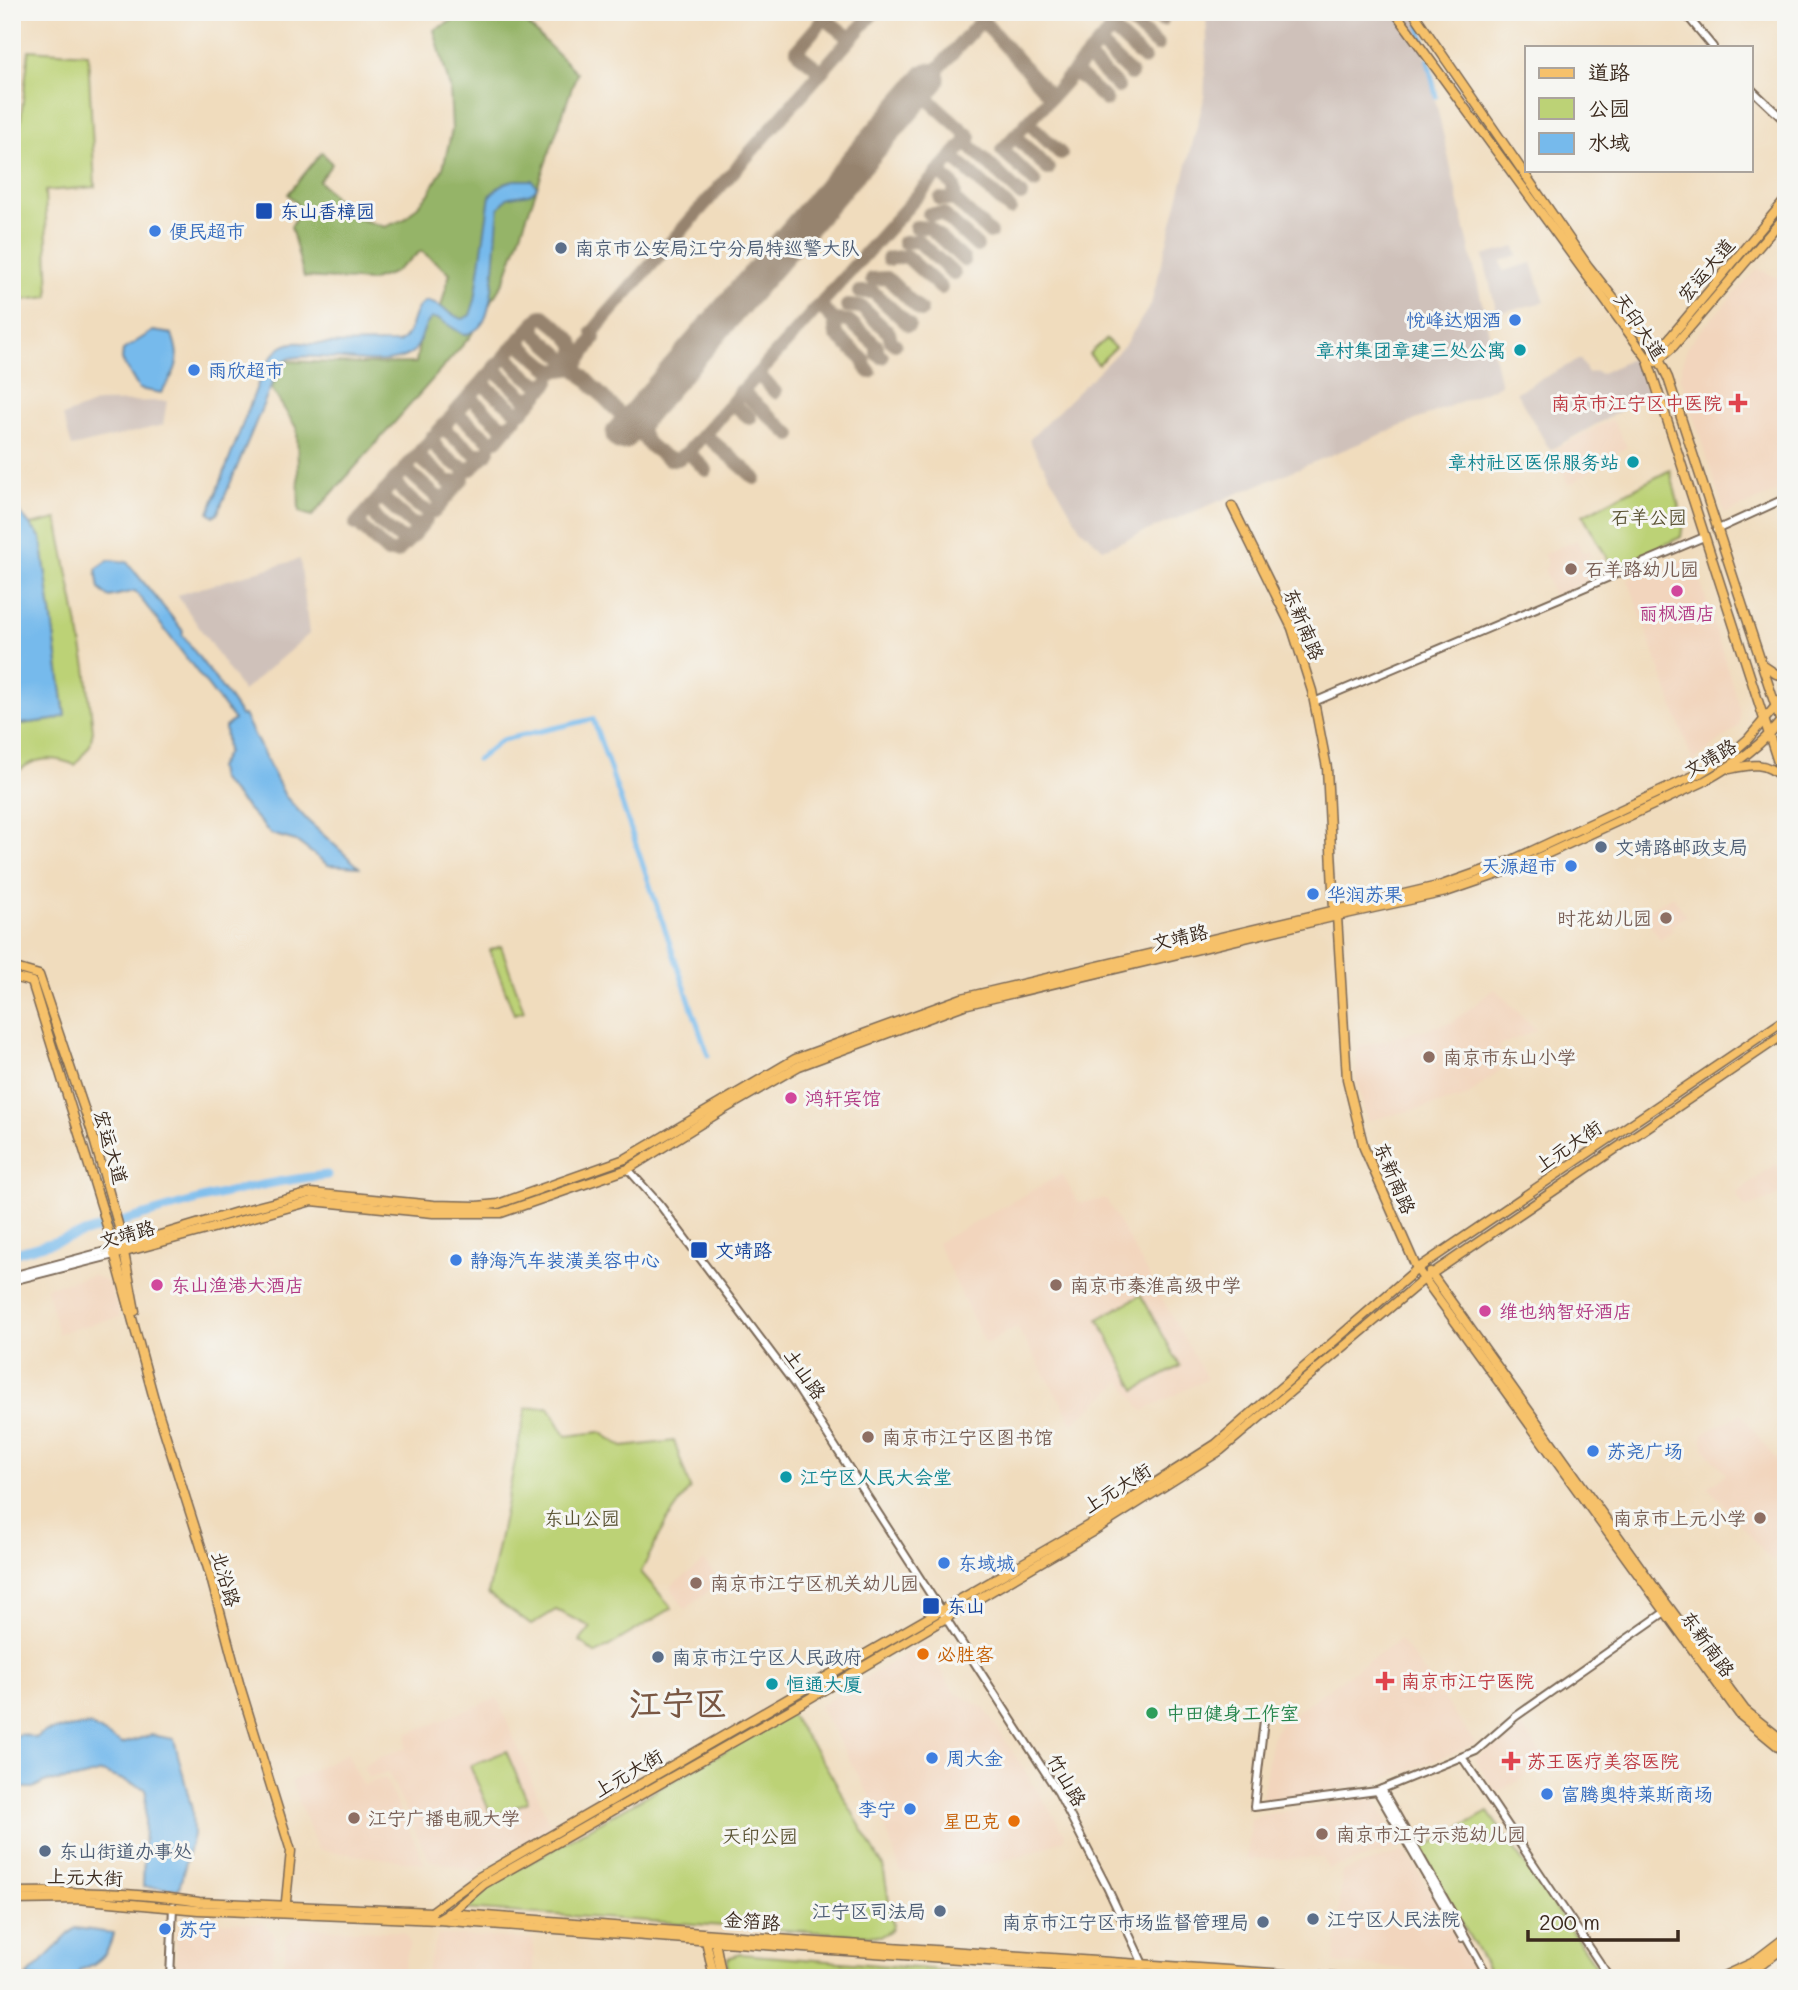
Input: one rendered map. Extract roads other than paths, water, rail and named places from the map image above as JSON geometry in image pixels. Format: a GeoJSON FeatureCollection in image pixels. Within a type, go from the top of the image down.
{"type":"FeatureCollection","features":[{"type":"Feature","properties":{"kind":"main road","name":"天印大道"},"geometry":{"type":"LineString","coordinates":[[1395,12],[1585,269],[1657,355],[1668,378],[1761,664],[1783,718],[1786,738]]}},
{"type":"Feature","properties":{"kind":"main road","name":"天印大道"},"geometry":{"type":"LineString","coordinates":[[1413,12],[1649,362],[1784,783]]}},
{"type":"Feature","properties":{"kind":"main road","name":"宏运大道"},"geometry":{"type":"LineString","coordinates":[[1657,355],[1786,199]]}},
{"type":"Feature","properties":{"kind":"main road","name":"宏运大道"},"geometry":{"type":"LineString","coordinates":[[1649,362],[1786,215]]}},
{"type":"Feature","properties":{"kind":"main road","name":"东新南路"},"geometry":{"type":"LineString","coordinates":[[1232,506],[1292,628],[1314,702],[1327,768],[1347,1079],[1364,1148],[1421,1266],[1581,1498],[1740,1715],[1786,1753]]}},
{"type":"Feature","properties":{"kind":"main road"},"geometry":{"type":"LineString","coordinates":[[1761,664],[1786,677]]}},
{"type":"Feature","properties":{"kind":"main road","name":"文靖路"},"geometry":{"type":"LineString","coordinates":[[113,1252],[312,1201],[433,1213],[501,1213],[628,1170],[799,1066],[964,1005],[1442,885],[1510,861],[1700,773],[1731,754],[1764,722],[1786,694]]}},
{"type":"Feature","properties":{"kind":"main road","name":"文靖路"},"geometry":{"type":"LineString","coordinates":[[124,1249],[311,1194],[434,1205],[477,1206],[498,1203],[625,1159],[795,1059],[962,998],[1335,912],[1446,892],[1504,873],[1720,772],[1750,753],[1783,718]]}},
{"type":"Feature","properties":{"kind":"main road"},"geometry":{"type":"LineString","coordinates":[[1720,772],[1761,764],[1775,771],[1784,783]]}},
{"type":"Feature","properties":{"kind":"main road","name":"宏运大道"},"geometry":{"type":"LineString","coordinates":[[12,967],[39,975],[91,1129],[120,1231],[144,1359]]}},
{"type":"Feature","properties":{"kind":"main road","name":"宏运大道"},"geometry":{"type":"LineString","coordinates":[[12,977],[32,982],[113,1252]]}},
{"type":"Feature","properties":{"kind":"main road","name":"上元大街"},"geometry":{"type":"LineString","coordinates":[[422,1919],[479,1877],[1088,1525],[1216,1444],[1421,1266],[1786,1019]]}},
{"type":"Feature","properties":{"kind":"main road","name":"上元大街"},"geometry":{"type":"LineString","coordinates":[[438,1920],[484,1884],[945,1619],[1092,1532],[1221,1450],[1428,1276],[1786,1033]]}},
{"type":"Feature","properties":{"kind":"main road","name":"北沿路"},"geometry":{"type":"LineString","coordinates":[[113,1252],[154,1399],[211,1578],[239,1683],[291,1851],[285,1910]]}},
{"type":"Feature","properties":{"kind":"main road","name":"东新南路"},"geometry":{"type":"LineString","coordinates":[[1428,1276],[1745,1710],[1786,1744]]}},
{"type":"Feature","properties":{"kind":"main road","name":"上元大街"},"geometry":{"type":"LineString","coordinates":[[12,1892],[77,1891],[174,1898],[198,1906]]}},
{"type":"Feature","properties":{"kind":"main road","name":"上元大街"},"geometry":{"type":"LineString","coordinates":[[12,1900],[77,1899],[198,1906]]}},
{"type":"Feature","properties":{"kind":"main road","name":"金箔路"},"geometry":{"type":"LineString","coordinates":[[198,1906],[708,1938],[1146,1971],[1345,1978]]}},
{"type":"Feature","properties":{"kind":"main road","name":"金箔路"},"geometry":{"type":"LineString","coordinates":[[285,1910],[450,1913],[708,1938],[1226,1978]]}},
{"type":"Feature","properties":{"kind":"main road"},"geometry":{"type":"LineString","coordinates":[[1719,1978],[1755,1972],[1786,1937]]}},
{"type":"Feature","properties":{"kind":"main road"},"geometry":{"type":"LineString","coordinates":[[708,1938],[714,1978]]}},
{"type":"Feature","properties":{"kind":"main road"},"geometry":{"type":"LineString","coordinates":[[708,1938],[722,1978]]}},
{"type":"Feature","properties":{"kind":"main road"},"geometry":{"type":"LineString","coordinates":[[1740,1978],[1755,1972],[1786,1946]]}},
{"type":"Feature","properties":{"kind":"street"},"geometry":{"type":"LineString","coordinates":[[1684,12],[1712,46]]}},
{"type":"Feature","properties":{"kind":"street"},"geometry":{"type":"LineString","coordinates":[[1752,90],[1786,122]]}},
{"type":"Feature","properties":{"kind":"street"},"geometry":{"type":"LineString","coordinates":[[1716,530],[1786,498]]}},
{"type":"Feature","properties":{"kind":"street"},"geometry":{"type":"LineString","coordinates":[[1314,702],[1704,537]]}},
{"type":"Feature","properties":{"kind":"street","name":"土山路"},"geometry":{"type":"LineString","coordinates":[[628,1170],[660,1205],[796,1386],[939,1610]]}},
{"type":"Feature","properties":{"kind":"street","name":"文靖路"},"geometry":{"type":"LineString","coordinates":[[12,1278],[113,1252]]}},
{"type":"Feature","properties":{"kind":"street","name":"竹山路"},"geometry":{"type":"LineString","coordinates":[[939,1610],[1058,1792],[1146,1971]]}},
{"type":"Feature","properties":{"kind":"street"},"geometry":{"type":"LineString","coordinates":[[1264,1720],[1254,1807],[1379,1790],[1476,1751],[1515,1717],[1664,1612]]}},
{"type":"Feature","properties":{"kind":"street"},"geometry":{"type":"LineString","coordinates":[[1462,1757],[1610,1978]]}},
{"type":"Feature","properties":{"kind":"street"},"geometry":{"type":"LineString","coordinates":[[1379,1790],[1487,1978]]}},
{"type":"Feature","properties":{"kind":"street"},"geometry":{"type":"LineString","coordinates":[[170,1978],[173,1906]]}},
{"type":"Feature","properties":{"kind":"water"},"geometry":{"type":"Polygon","coordinates":[[[532,180],[537,187],[528,194],[507,198],[499,208],[490,302],[487,315],[480,326],[464,335],[439,319],[432,318],[425,326],[414,350],[396,359],[362,361],[308,356],[281,362],[217,515],[209,513],[264,368],[273,356],[282,347],[294,343],[398,343],[407,334],[420,305],[426,301],[463,319],[470,315],[475,300],[490,195],[504,183],[532,180]]]}},
{"type":"Feature","properties":{"kind":"water"},"geometry":{"type":"Polygon","coordinates":[[[153,331],[172,334],[177,352],[174,372],[161,393],[139,389],[122,360],[123,350],[153,331]]]}},
{"type":"Feature","properties":{"kind":"water"},"geometry":{"type":"Polygon","coordinates":[[[12,499],[41,538],[65,716],[12,725],[12,499]]]}},
{"type":"Feature","properties":{"kind":"water"},"geometry":{"type":"Polygon","coordinates":[[[109,560],[127,562],[183,631],[182,634],[241,716],[244,715],[285,796],[308,821],[359,867],[328,865],[296,841],[271,834],[220,779],[218,768],[227,752],[225,727],[234,720],[135,591],[109,597],[99,589],[96,569],[109,560]]]}},
{"type":"Feature","properties":{"kind":"water"},"geometry":{"type":"Polygon","coordinates":[[[90,1725],[122,1744],[151,1735],[174,1739],[192,1810],[193,1835],[179,1889],[143,1887],[146,1789],[102,1772],[76,1779],[44,1782],[33,1788],[12,1788],[12,1737],[21,1734],[36,1738],[45,1731],[90,1725]]]}},
{"type":"Feature","properties":{"kind":"water"},"geometry":{"type":"Polygon","coordinates":[[[75,1928],[113,1933],[103,1957],[80,1970],[76,1978],[25,1978],[75,1928]]]}},
{"type":"Feature","properties":{"kind":"waterway"},"geometry":{"type":"LineString","coordinates":[[1420,26],[1426,50]]}},
{"type":"Feature","properties":{"kind":"waterway"},"geometry":{"type":"LineString","coordinates":[[1428,60],[1436,96]]}},
{"type":"Feature","properties":{"kind":"waterway"},"geometry":{"type":"LineString","coordinates":[[477,760],[502,740],[593,719],[708,1055]]}},
{"type":"Feature","properties":{"kind":"waterway"},"geometry":{"type":"LineString","coordinates":[[12,1254],[208,1197],[287,1180],[327,1175]]}},
{"type":"Feature","properties":{"kind":"place","name":"东山香樟园"},"geometry":{"type":"Point","coordinates":[264,211]}},
{"type":"Feature","properties":{"kind":"place","name":"便民超市"},"geometry":{"type":"Point","coordinates":[155,231]}},
{"type":"Feature","properties":{"kind":"place","name":"南京市公安局江宁分局特巡警大队"},"geometry":{"type":"Point","coordinates":[561,248]}},
{"type":"Feature","properties":{"kind":"place","name":"悦峰达烟酒"},"geometry":{"type":"Point","coordinates":[1515,320]}},
{"type":"Feature","properties":{"kind":"place","name":"章村集团章建三处公寓"},"geometry":{"type":"Point","coordinates":[1520,350]}},
{"type":"Feature","properties":{"kind":"place","name":"雨欣超市"},"geometry":{"type":"Point","coordinates":[194,370]}},
{"type":"Feature","properties":{"kind":"place","name":"南京市江宁区中医院"},"geometry":{"type":"Point","coordinates":[1738,403]}},
{"type":"Feature","properties":{"kind":"place","name":"章村社区医保服务站"},"geometry":{"type":"Point","coordinates":[1633,462]}},
{"type":"Feature","properties":{"kind":"place","name":"石羊路幼儿园"},"geometry":{"type":"Point","coordinates":[1571,569]}},
{"type":"Feature","properties":{"kind":"place","name":"丽枫酒店"},"geometry":{"type":"Point","coordinates":[1677,591]}},
{"type":"Feature","properties":{"kind":"place","name":"文靖路邮政支局"},"geometry":{"type":"Point","coordinates":[1601,847]}},
{"type":"Feature","properties":{"kind":"place","name":"天源超市"},"geometry":{"type":"Point","coordinates":[1571,866]}},
{"type":"Feature","properties":{"kind":"place","name":"华润苏果"},"geometry":{"type":"Point","coordinates":[1313,894]}},
{"type":"Feature","properties":{"kind":"place","name":"时花幼儿园"},"geometry":{"type":"Point","coordinates":[1666,918]}},
{"type":"Feature","properties":{"kind":"place","name":"南京市东山小学"},"geometry":{"type":"Point","coordinates":[1429,1057]}},
{"type":"Feature","properties":{"kind":"place","name":"鸿轩宾馆"},"geometry":{"type":"Point","coordinates":[791,1098]}},
{"type":"Feature","properties":{"kind":"place","name":"文靖路"},"geometry":{"type":"Point","coordinates":[699,1250]}},
{"type":"Feature","properties":{"kind":"place","name":"静海汽车装潢美容中心"},"geometry":{"type":"Point","coordinates":[456,1260]}},
{"type":"Feature","properties":{"kind":"place","name":"东山渔港大酒店"},"geometry":{"type":"Point","coordinates":[157,1285]}},
{"type":"Feature","properties":{"kind":"place","name":"南京市秦淮高级中学"},"geometry":{"type":"Point","coordinates":[1056,1285]}},
{"type":"Feature","properties":{"kind":"place","name":"维也纳智好酒店"},"geometry":{"type":"Point","coordinates":[1485,1311]}},
{"type":"Feature","properties":{"kind":"place","name":"南京市江宁区图书馆"},"geometry":{"type":"Point","coordinates":[868,1437]}},
{"type":"Feature","properties":{"kind":"place","name":"苏尧广场"},"geometry":{"type":"Point","coordinates":[1593,1451]}},
{"type":"Feature","properties":{"kind":"place","name":"江宁区人民大会堂"},"geometry":{"type":"Point","coordinates":[786,1477]}},
{"type":"Feature","properties":{"kind":"place","name":"南京市上元小学"},"geometry":{"type":"Point","coordinates":[1760,1518]}},
{"type":"Feature","properties":{"kind":"place","name":"东域城"},"geometry":{"type":"Point","coordinates":[944,1563]}},
{"type":"Feature","properties":{"kind":"place","name":"南京市江宁区机关幼儿园"},"geometry":{"type":"Point","coordinates":[696,1583]}},
{"type":"Feature","properties":{"kind":"place","name":"东山"},"geometry":{"type":"Point","coordinates":[931,1606]}},
{"type":"Feature","properties":{"kind":"place","name":"必胜客"},"geometry":{"type":"Point","coordinates":[923,1654]}},
{"type":"Feature","properties":{"kind":"place","name":"南京市江宁区人民政府"},"geometry":{"type":"Point","coordinates":[658,1657]}},
{"type":"Feature","properties":{"kind":"place","name":"南京市江宁医院"},"geometry":{"type":"Point","coordinates":[1385,1681]}},
{"type":"Feature","properties":{"kind":"place","name":"恒通大厦"},"geometry":{"type":"Point","coordinates":[772,1684]}},
{"type":"Feature","properties":{"kind":"place","name":"中田健身工作室"},"geometry":{"type":"Point","coordinates":[1152,1713]}},
{"type":"Feature","properties":{"kind":"place","name":"周大金"},"geometry":{"type":"Point","coordinates":[932,1758]}},
{"type":"Feature","properties":{"kind":"place","name":"苏王医疗美容医院"},"geometry":{"type":"Point","coordinates":[1511,1761]}},
{"type":"Feature","properties":{"kind":"place","name":"富腾奥特莱斯商场"},"geometry":{"type":"Point","coordinates":[1547,1794]}},
{"type":"Feature","properties":{"kind":"place","name":"李宁"},"geometry":{"type":"Point","coordinates":[910,1809]}},
{"type":"Feature","properties":{"kind":"place","name":"江宁广播电视大学"},"geometry":{"type":"Point","coordinates":[354,1818]}},
{"type":"Feature","properties":{"kind":"place","name":"星巴克"},"geometry":{"type":"Point","coordinates":[1014,1821]}},
{"type":"Feature","properties":{"kind":"place","name":"南京市江宁示范幼儿园"},"geometry":{"type":"Point","coordinates":[1322,1834]}},
{"type":"Feature","properties":{"kind":"place","name":"东山街道办事处"},"geometry":{"type":"Point","coordinates":[45,1851]}},
{"type":"Feature","properties":{"kind":"place","name":"江宁区司法局"},"geometry":{"type":"Point","coordinates":[940,1911]}},
{"type":"Feature","properties":{"kind":"place","name":"江宁区人民法院"},"geometry":{"type":"Point","coordinates":[1313,1919]}},
{"type":"Feature","properties":{"kind":"place","name":"南京市江宁区市场监督管理局"},"geometry":{"type":"Point","coordinates":[1263,1922]}},
{"type":"Feature","properties":{"kind":"place","name":"苏宁"},"geometry":{"type":"Point","coordinates":[165,1929]}},
{"type":"Feature","properties":{"kind":"district","name":"江宁区"},"geometry":{"type":"Point","coordinates":[678,1703]}},
{"type":"Feature","properties":{"kind":"park label","name":"石羊公园"},"geometry":{"type":"Point","coordinates":[1649,517]}},
{"type":"Feature","properties":{"kind":"park label","name":"东山公园"},"geometry":{"type":"Point","coordinates":[582,1518]}},
{"type":"Feature","properties":{"kind":"park label","name":"天印公园"},"geometry":{"type":"Point","coordinates":[760,1836]}}]}
